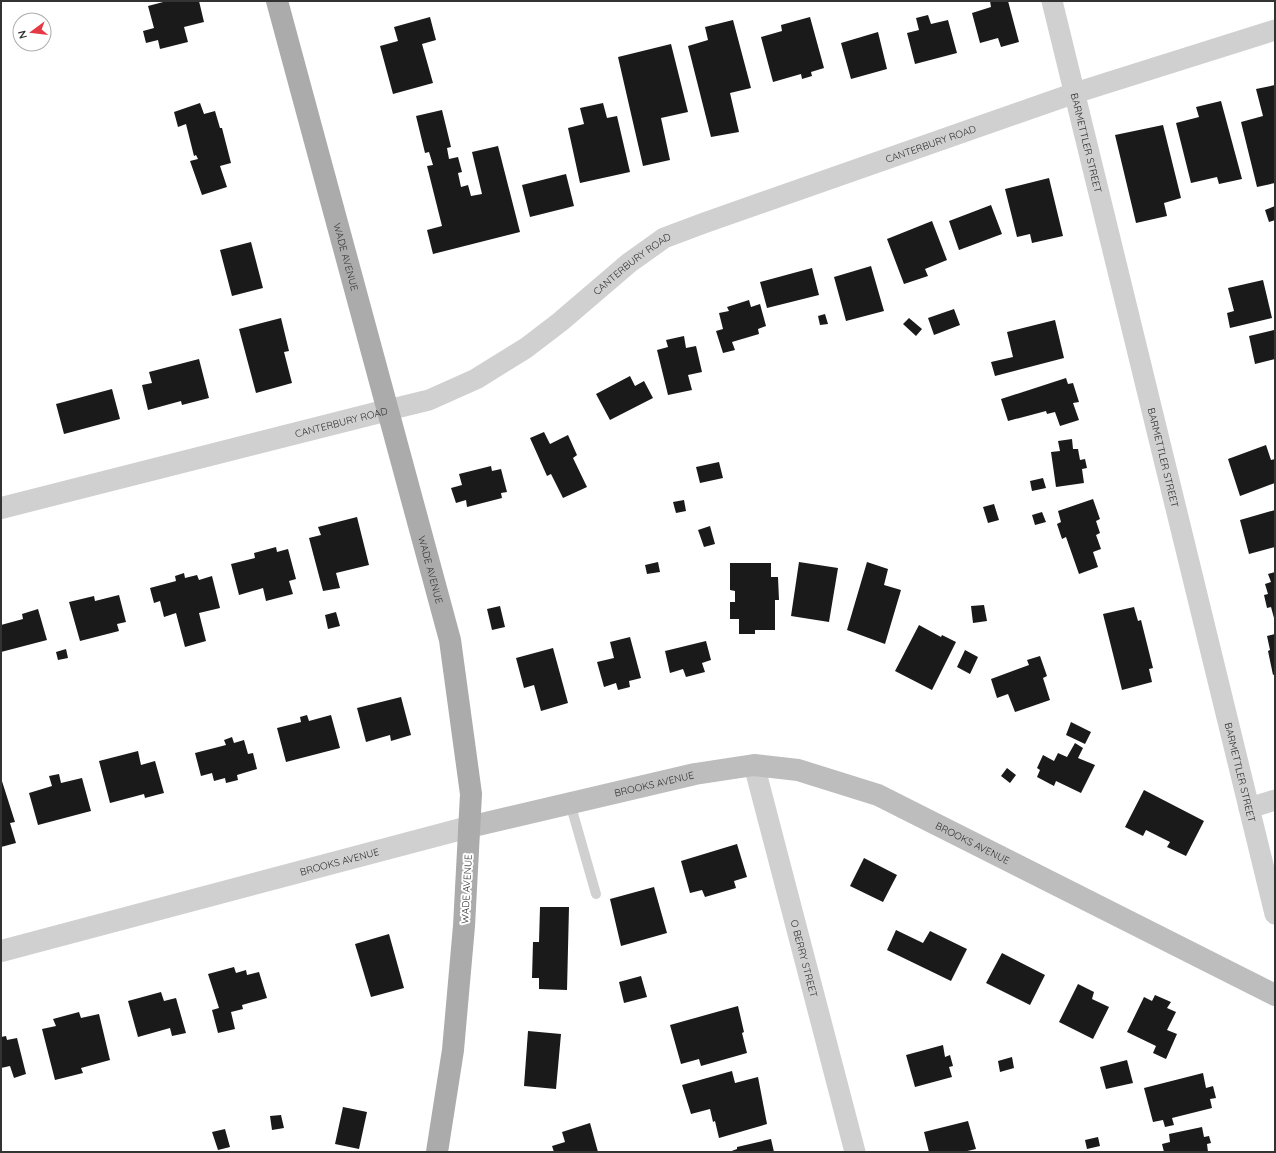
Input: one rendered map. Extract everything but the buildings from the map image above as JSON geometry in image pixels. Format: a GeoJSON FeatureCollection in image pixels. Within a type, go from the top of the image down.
{"type":"FeatureCollection","features":[{"type":"Feature","properties":{"kind":"main road","name":"WADE AVENUE"},"geometry":{"type":"LineString","coordinates":[[277,1],[450,640],[470,782],[464,926],[453,1050],[437,1152]]}},
{"type":"Feature","properties":{"kind":"main road","name":"BROOKS AVENUE"},"geometry":{"type":"LineString","coordinates":[[469,827],[694,774],[754,765],[798,770],[878,795],[1275,995]]}},
{"type":"Feature","properties":{"kind":"street","name":"BARMETTLER STREET"},"geometry":{"type":"LineString","coordinates":[[1052,1],[1275,914]]}},
{"type":"Feature","properties":{"kind":"street","name":"CANTERBURY ROAD"},"geometry":{"type":"LineString","coordinates":[[1,508],[429,400],[476,379],[532,344],[629,263],[664,238],[1075,93],[1275,30]]}},
{"type":"Feature","properties":{"kind":"street","name":"O BERRY STREET"},"geometry":{"type":"LineString","coordinates":[[754,765],[855,1152]]}},
{"type":"Feature","properties":{"kind":"street"},"geometry":{"type":"LineString","coordinates":[[1249,808],[1275,800]]}},
{"type":"Feature","properties":{"kind":"street","name":"BROOKS AVENUE"},"geometry":{"type":"LineString","coordinates":[[1,951],[469,827]]}},
{"type":"Feature","properties":{"kind":"lane"},"geometry":{"type":"LineString","coordinates":[[570,803],[596,894]]}}]}
